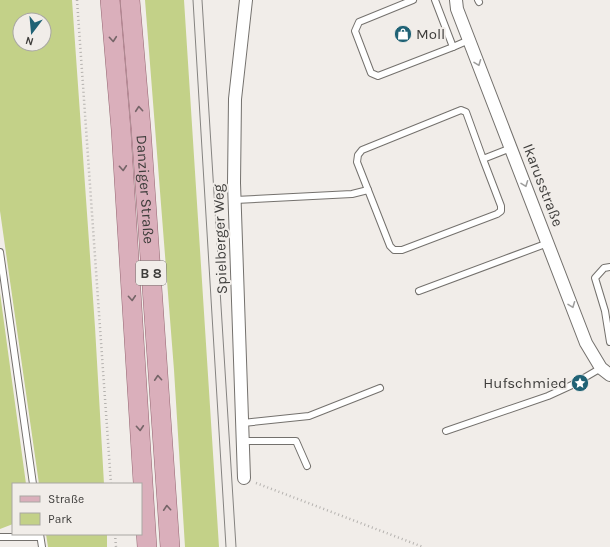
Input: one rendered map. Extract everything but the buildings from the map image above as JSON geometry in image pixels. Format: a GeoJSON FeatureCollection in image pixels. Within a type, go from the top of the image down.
{"type":"FeatureCollection","features":[{"type":"Feature","properties":{"kind":"main road","name":"Danziger Straße"},"geometry":{"type":"LineString","coordinates":[[110,0],[121,130],[147,547]]}},
{"type":"Feature","properties":{"kind":"main road","name":"Danziger Straße"},"geometry":{"type":"LineString","coordinates":[[130,0],[141,128],[170,547]]}},
{"type":"Feature","properties":{"kind":"street","name":"Spielberger Weg"},"geometry":{"type":"LineString","coordinates":[[244,478],[235,200],[235,99],[246,0]]}},
{"type":"Feature","properties":{"kind":"street","name":"Ikarusstraße"},"geometry":{"type":"LineString","coordinates":[[456,0],[469,40],[512,148],[586,343],[606,372]]}},
{"type":"Feature","properties":{"kind":"lane"},"geometry":{"type":"LineString","coordinates":[[414,0],[359,22],[356,25],[355,31],[371,73],[378,76],[469,40]]}},
{"type":"Feature","properties":{"kind":"lane"},"geometry":{"type":"LineString","coordinates":[[435,0],[453,47]]}},
{"type":"Feature","properties":{"kind":"lane"},"geometry":{"type":"LineString","coordinates":[[461,110],[466,112],[483,159],[501,206],[501,211],[468,226],[402,250],[394,250],[390,246],[358,162],[358,155],[362,150],[461,110]]}},
{"type":"Feature","properties":{"kind":"lane"},"geometry":{"type":"LineString","coordinates":[[483,159],[512,148]]}},
{"type":"Feature","properties":{"kind":"lane"},"geometry":{"type":"LineString","coordinates":[[235,200],[342,195],[368,190]]}},
{"type":"Feature","properties":{"kind":"lane"},"geometry":{"type":"LineString","coordinates":[[419,291],[548,243]]}},
{"type":"Feature","properties":{"kind":"lane"},"geometry":{"type":"LineString","coordinates":[[0,252],[33,483]]}},
{"type":"Feature","properties":{"kind":"lane"},"geometry":{"type":"LineString","coordinates":[[610,267],[604,268],[595,278],[605,311],[610,342]]}},
{"type":"Feature","properties":{"kind":"lane"},"geometry":{"type":"LineString","coordinates":[[446,431],[548,396],[606,372]]}},
{"type":"Feature","properties":{"kind":"lane"},"geometry":{"type":"LineString","coordinates":[[243,423],[309,416],[380,388]]}},
{"type":"Feature","properties":{"kind":"lane"},"geometry":{"type":"LineString","coordinates":[[243,441],[296,441],[307,466]]}},
{"type":"Feature","properties":{"kind":"lane"},"geometry":{"type":"LineString","coordinates":[[0,537],[40,535],[42,547]]}},
{"type":"Feature","properties":{"kind":"path"},"geometry":{"type":"LineString","coordinates":[[77,0],[112,483]]}},
{"type":"Feature","properties":{"kind":"path"},"geometry":{"type":"LineString","coordinates":[[244,478],[423,547]]}},
{"type":"Feature","properties":{"kind":"path"},"geometry":{"type":"LineString","coordinates":[[115,535],[116,547]]}},
{"type":"Feature","properties":{"kind":"green space"},"geometry":{"type":"Polygon","coordinates":[[[0,0],[72,0],[95,327],[104,483],[39,483],[0,211],[0,0]]]}},
{"type":"Feature","properties":{"kind":"green space"},"geometry":{"type":"Polygon","coordinates":[[[145,0],[184,0],[219,547],[185,547],[174,370],[145,0]]]}},
{"type":"Feature","properties":{"kind":"green space"},"geometry":{"type":"Polygon","coordinates":[[[0,293],[26,483],[12,483],[12,524],[0,529],[0,293]]]}},
{"type":"Feature","properties":{"kind":"green space"},"geometry":{"type":"Polygon","coordinates":[[[46,535],[107,535],[107,547],[48,547],[46,535]]]}},
{"type":"Feature","properties":{"kind":"tram line"},"geometry":{"type":"LineString","coordinates":[[193,0],[226,547]]}},
{"type":"Feature","properties":{"kind":"tram line"},"geometry":{"type":"LineString","coordinates":[[202,0],[236,547]]}},
{"type":"Feature","properties":{"kind":"place","name":"Moll"},"geometry":{"type":"Point","coordinates":[403,34]}},
{"type":"Feature","properties":{"kind":"place","name":"Hufschmied"},"geometry":{"type":"Point","coordinates":[580,383]}}]}
